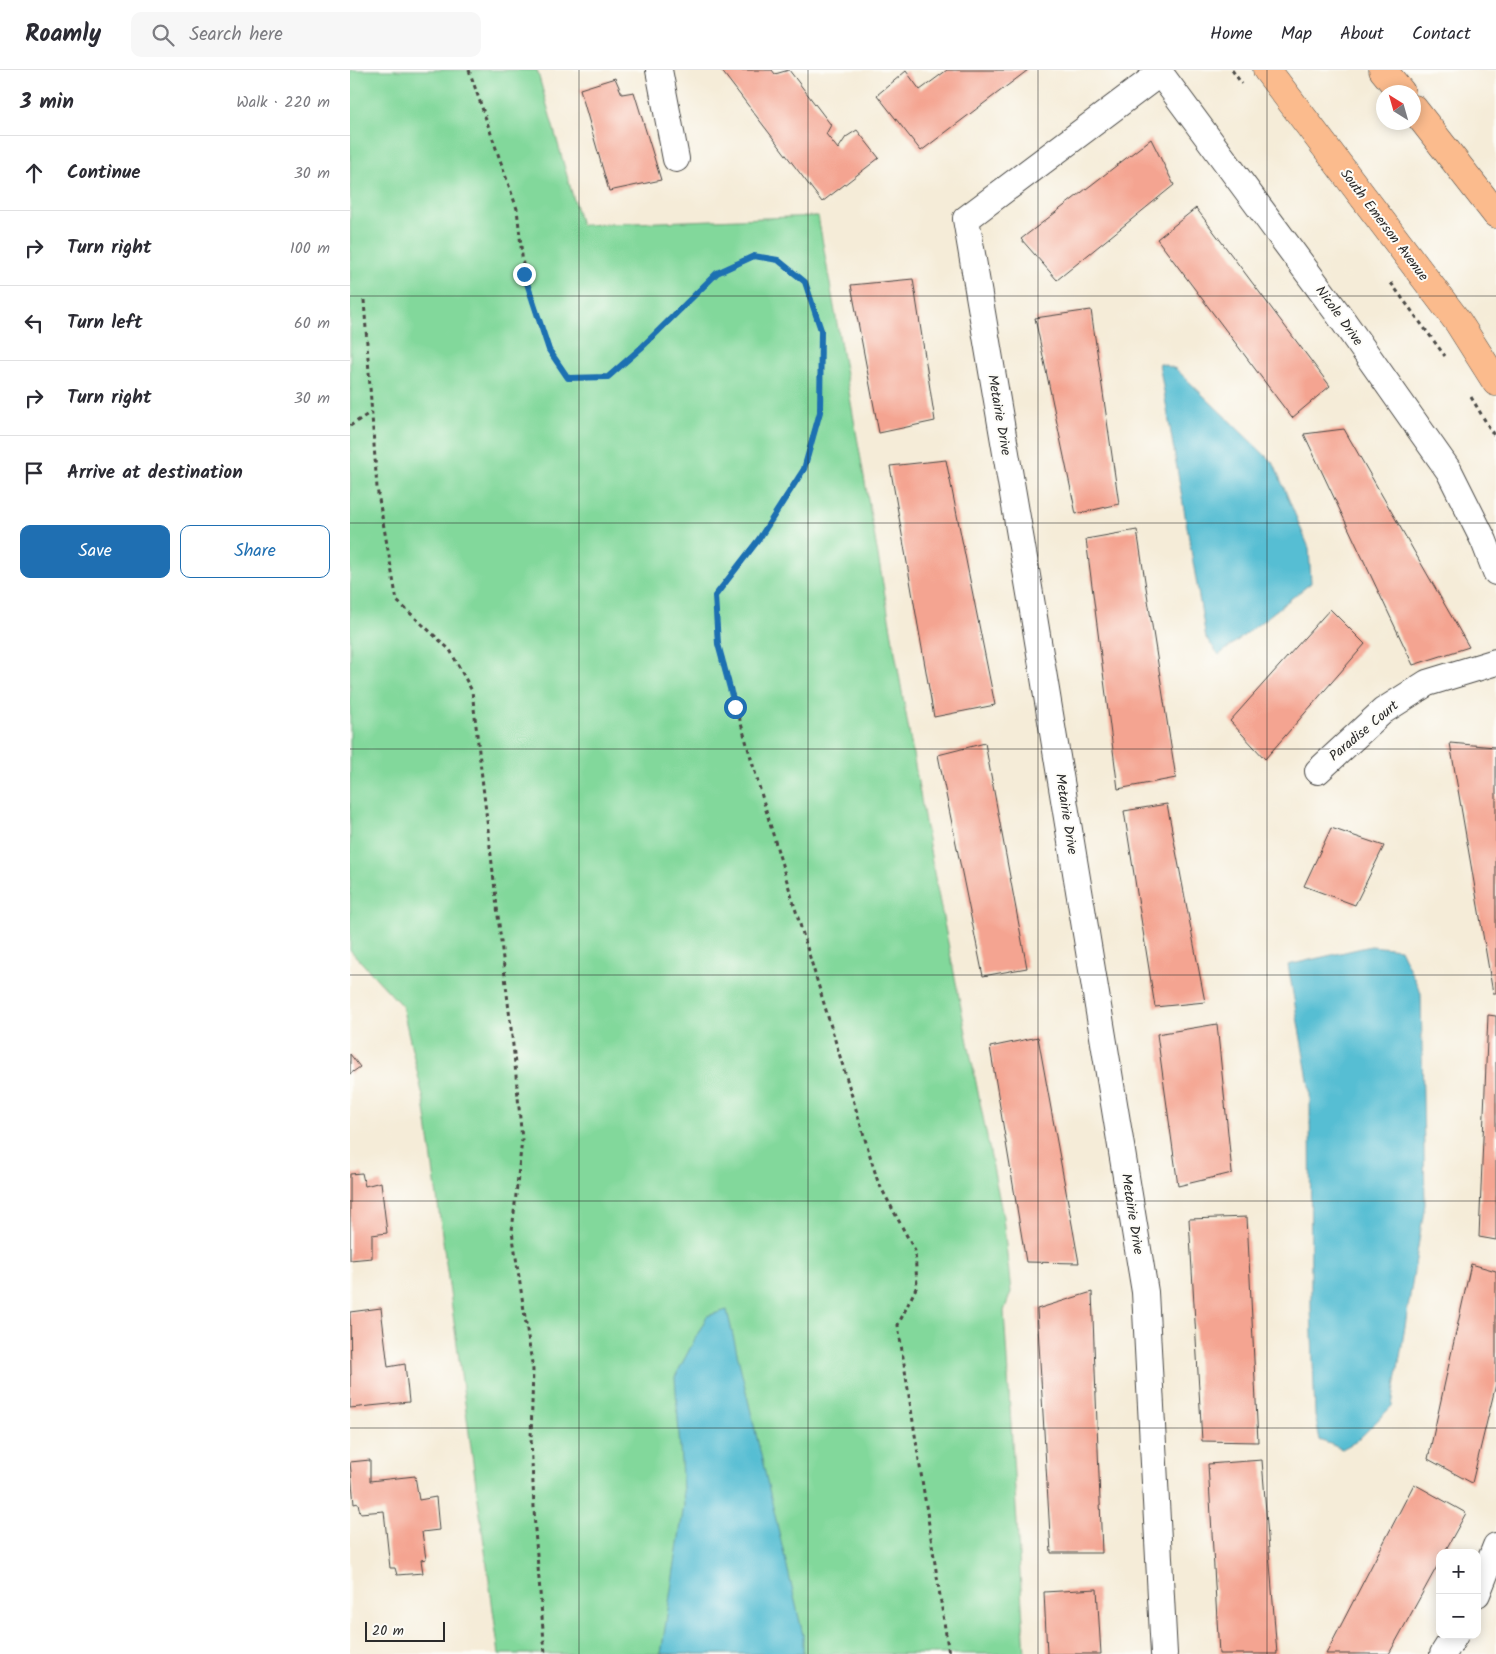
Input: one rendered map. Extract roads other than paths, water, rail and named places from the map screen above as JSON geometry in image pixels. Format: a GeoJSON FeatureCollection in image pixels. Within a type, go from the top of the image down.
{"type":"FeatureCollection","features":[{"type":"Feature","properties":{"kind":"main road","name":"South Emerson Avenue"},"geometry":{"type":"LineString","coordinates":[[1267,70],[1458,322],[1496,382]]}},
{"type":"Feature","properties":{"kind":"main road"},"geometry":{"type":"LineString","coordinates":[[1383,70],[1395,85]]}},
{"type":"Feature","properties":{"kind":"main road"},"geometry":{"type":"LineString","coordinates":[[1421,118],[1496,214]]}},
{"type":"Feature","properties":{"kind":"street"},"geometry":{"type":"LineString","coordinates":[[659,70],[676,159]]}},
{"type":"Feature","properties":{"kind":"street","name":"Nicole Drive"},"geometry":{"type":"LineString","coordinates":[[1160,72],[1339,315],[1449,471],[1484,541],[1496,572]]}},
{"type":"Feature","properties":{"kind":"street","name":"Metairie Drive"},"geometry":{"type":"LineString","coordinates":[[1160,72],[966,219],[1034,617],[1145,1292],[1164,1654]]}},
{"type":"Feature","properties":{"kind":"street","name":"Paradise Court"},"geometry":{"type":"LineString","coordinates":[[1318,771],[1383,711],[1427,684],[1496,662]]}},
{"type":"Feature","properties":{"kind":"street"},"geometry":{"type":"LineString","coordinates":[[1481,1584],[1496,1546]]}},
{"type":"Feature","properties":{"kind":"street"},"geometry":{"type":"LineString","coordinates":[[1443,1654],[1452,1639]]}},
{"type":"Feature","properties":{"kind":"water"},"geometry":{"type":"Polygon","coordinates":[[[1159,363],[1176,369],[1274,464],[1309,548],[1311,583],[1219,655],[1206,638],[1159,363]]]}},
{"type":"Feature","properties":{"kind":"water"},"geometry":{"type":"Polygon","coordinates":[[[1371,946],[1400,949],[1421,993],[1425,1204],[1392,1406],[1357,1441],[1342,1449],[1320,1440],[1315,1415],[1311,1308],[1310,1091],[1288,965],[1371,946]]]}},
{"type":"Feature","properties":{"kind":"water"},"geometry":{"type":"Polygon","coordinates":[[[727,1310],[803,1635],[803,1654],[661,1654],[684,1505],[675,1377],[707,1316],[727,1310]]]}}]}
